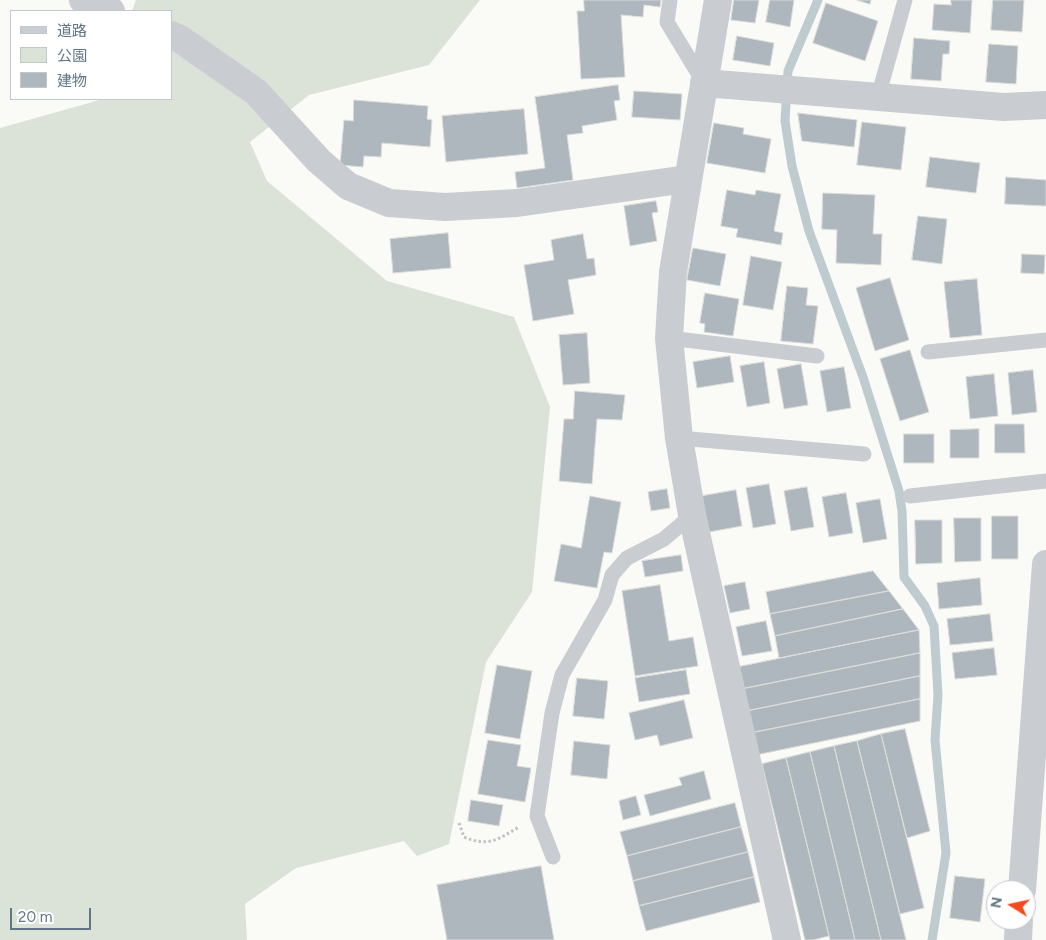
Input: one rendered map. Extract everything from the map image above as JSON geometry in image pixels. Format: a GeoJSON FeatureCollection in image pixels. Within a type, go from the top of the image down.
{"type":"FeatureCollection","features":[{"type":"Feature","properties":{"kind":"street"},"geometry":{"type":"LineString","coordinates":[[83,0],[108,10]]}},
{"type":"Feature","properties":{"kind":"street"},"geometry":{"type":"LineString","coordinates":[[718,0],[673,272],[669,338],[679,438],[692,515],[787,940]]}},
{"type":"Feature","properties":{"kind":"street"},"geometry":{"type":"LineString","coordinates":[[172,35],[180,38],[256,92],[319,161],[348,186],[389,204],[445,207],[518,204],[687,180]]}},
{"type":"Feature","properties":{"kind":"street"},"geometry":{"type":"LineString","coordinates":[[704,83],[1004,106],[1046,105]]}},
{"type":"Feature","properties":{"kind":"street"},"geometry":{"type":"LineString","coordinates":[[1023,880],[1046,564]]}},
{"type":"Feature","properties":{"kind":"lane"},"geometry":{"type":"LineString","coordinates":[[670,0],[667,22],[704,83]]}},
{"type":"Feature","properties":{"kind":"lane"},"geometry":{"type":"LineString","coordinates":[[878,97],[905,0]]}},
{"type":"Feature","properties":{"kind":"lane"},"geometry":{"type":"LineString","coordinates":[[669,338],[817,356]]}},
{"type":"Feature","properties":{"kind":"lane"},"geometry":{"type":"LineString","coordinates":[[928,352],[1046,340]]}},
{"type":"Feature","properties":{"kind":"lane"},"geometry":{"type":"LineString","coordinates":[[679,438],[864,454]]}},
{"type":"Feature","properties":{"kind":"lane"},"geometry":{"type":"LineString","coordinates":[[910,496],[1046,481]]}},
{"type":"Feature","properties":{"kind":"lane"},"geometry":{"type":"LineString","coordinates":[[553,856],[537,816],[552,713],[562,675],[605,600],[612,575],[627,558],[646,546],[664,539],[692,515]]}},
{"type":"Feature","properties":{"kind":"path"},"geometry":{"type":"LineString","coordinates":[[459,823],[464,836],[478,842],[495,841],[537,816]]}},
{"type":"Feature","properties":{"kind":"green space"},"geometry":{"type":"Polygon","coordinates":[[[136,0],[480,0],[429,65],[309,95],[250,142],[267,181],[387,281],[514,317],[550,407],[532,592],[486,662],[449,844],[417,856],[404,841],[296,868],[245,904],[247,940],[0,940],[0,128],[99,100],[172,100],[172,10],[132,10],[136,0]]]}},
{"type":"Feature","properties":{"kind":"building"},"geometry":{"type":"Polygon","coordinates":[[[584,0],[661,0],[660,7],[644,5],[643,17],[621,15],[625,77],[581,79],[577,11],[584,11],[584,0]]]}},
{"type":"Feature","properties":{"kind":"building"},"geometry":{"type":"Polygon","coordinates":[[[734,0],[759,0],[755,23],[731,20],[734,0]]]}},
{"type":"Feature","properties":{"kind":"building"},"geometry":{"type":"Polygon","coordinates":[[[770,0],[794,0],[790,27],[766,22],[770,0]]]}},
{"type":"Feature","properties":{"kind":"building"},"geometry":{"type":"Polygon","coordinates":[[[857,0],[871,0],[870,4],[857,0]]]}},
{"type":"Feature","properties":{"kind":"building"},"geometry":{"type":"Polygon","coordinates":[[[951,0],[972,0],[970,33],[932,30],[934,4],[951,5],[951,0]]]}},
{"type":"Feature","properties":{"kind":"building"},"geometry":{"type":"Polygon","coordinates":[[[993,0],[1024,0],[1022,32],[991,30],[993,0]]]}},
{"type":"Feature","properties":{"kind":"building"},"geometry":{"type":"Polygon","coordinates":[[[826,3],[878,21],[865,61],[813,43],[826,3]]]}},
{"type":"Feature","properties":{"kind":"building"},"geometry":{"type":"Polygon","coordinates":[[[737,36],[774,43],[770,66],[733,60],[737,36]]]}},
{"type":"Feature","properties":{"kind":"building"},"geometry":{"type":"Polygon","coordinates":[[[914,38],[950,41],[949,54],[943,54],[941,81],[911,79],[914,38]]]}},
{"type":"Feature","properties":{"kind":"building"},"geometry":{"type":"Polygon","coordinates":[[[989,44],[1018,46],[1016,84],[986,82],[989,44]]]}},
{"type":"Feature","properties":{"kind":"building"},"geometry":{"type":"Polygon","coordinates":[[[618,85],[620,100],[614,101],[617,120],[582,126],[583,133],[567,135],[573,180],[517,188],[515,172],[545,168],[535,97],[618,85]]]}},
{"type":"Feature","properties":{"kind":"building"},"geometry":{"type":"Polygon","coordinates":[[[634,91],[682,94],[680,120],[632,117],[634,91]]]}},
{"type":"Feature","properties":{"kind":"building"},"geometry":{"type":"Polygon","coordinates":[[[354,100],[428,106],[427,119],[432,120],[430,147],[382,143],[381,157],[364,156],[363,167],[340,165],[344,120],[353,121],[354,100]]]}},
{"type":"Feature","properties":{"kind":"building"},"geometry":{"type":"Polygon","coordinates":[[[524,109],[528,154],[446,162],[442,116],[524,109]]]}},
{"type":"Feature","properties":{"kind":"building"},"geometry":{"type":"Polygon","coordinates":[[[798,113],[857,120],[854,147],[802,141],[798,113]]]}},
{"type":"Feature","properties":{"kind":"building"},"geometry":{"type":"Polygon","coordinates":[[[862,122],[906,127],[901,170],[857,165],[862,122]]]}},
{"type":"Feature","properties":{"kind":"building"},"geometry":{"type":"Polygon","coordinates":[[[714,123],[744,128],[743,134],[771,139],[765,173],[707,163],[714,123]]]}},
{"type":"Feature","properties":{"kind":"building"},"geometry":{"type":"Polygon","coordinates":[[[930,157],[980,163],[976,193],[926,187],[930,157]]]}},
{"type":"Feature","properties":{"kind":"building"},"geometry":{"type":"Polygon","coordinates":[[[1006,177],[1046,180],[1046,206],[1005,204],[1006,177]]]}},
{"type":"Feature","properties":{"kind":"building"},"geometry":{"type":"Polygon","coordinates":[[[727,190],[755,195],[756,190],[781,194],[774,231],[783,233],[781,245],[736,237],[738,229],[721,226],[727,190]]]}},
{"type":"Feature","properties":{"kind":"building"},"geometry":{"type":"Polygon","coordinates":[[[823,193],[875,195],[873,234],[882,234],[881,265],[836,263],[837,230],[822,229],[823,193]]]}},
{"type":"Feature","properties":{"kind":"building"},"geometry":{"type":"Polygon","coordinates":[[[656,201],[658,212],[652,213],[657,241],[630,246],[624,206],[656,201]]]}},
{"type":"Feature","properties":{"kind":"building"},"geometry":{"type":"Polygon","coordinates":[[[918,216],[947,219],[942,264],[912,260],[918,216]]]}},
{"type":"Feature","properties":{"kind":"building"},"geometry":{"type":"Polygon","coordinates":[[[448,233],[451,268],[393,273],[390,239],[448,233]]]}},
{"type":"Feature","properties":{"kind":"building"},"geometry":{"type":"Polygon","coordinates":[[[583,234],[587,259],[594,258],[596,275],[568,280],[574,314],[533,321],[524,265],[554,260],[551,240],[583,234]]]}},
{"type":"Feature","properties":{"kind":"building"},"geometry":{"type":"Polygon","coordinates":[[[693,248],[726,254],[720,286],[687,280],[693,248]]]}},
{"type":"Feature","properties":{"kind":"building"},"geometry":{"type":"Polygon","coordinates":[[[1022,254],[1045,255],[1044,274],[1021,273],[1022,254]]]}},
{"type":"Feature","properties":{"kind":"building"},"geometry":{"type":"Polygon","coordinates":[[[751,256],[782,262],[773,310],[743,305],[751,256]]]}},
{"type":"Feature","properties":{"kind":"building"},"geometry":{"type":"Polygon","coordinates":[[[890,278],[909,340],[875,351],[856,288],[890,278]]]}},
{"type":"Feature","properties":{"kind":"building"},"geometry":{"type":"Polygon","coordinates":[[[977,279],[982,335],[950,338],[944,282],[977,279]]]}},
{"type":"Feature","properties":{"kind":"building"},"geometry":{"type":"Polygon","coordinates":[[[787,286],[808,288],[806,305],[818,306],[813,344],[781,341],[787,286]]]}},
{"type":"Feature","properties":{"kind":"building"},"geometry":{"type":"Polygon","coordinates":[[[705,293],[739,299],[733,336],[704,332],[705,324],[700,323],[705,293]]]}},
{"type":"Feature","properties":{"kind":"building"},"geometry":{"type":"Polygon","coordinates":[[[587,333],[590,383],[563,385],[559,335],[587,333]]]}},
{"type":"Feature","properties":{"kind":"building"},"geometry":{"type":"Polygon","coordinates":[[[910,350],[929,412],[900,421],[880,359],[910,350]]]}},
{"type":"Feature","properties":{"kind":"building"},"geometry":{"type":"Polygon","coordinates":[[[730,356],[734,382],[697,388],[693,362],[730,356]]]}},
{"type":"Feature","properties":{"kind":"building"},"geometry":{"type":"Polygon","coordinates":[[[764,362],[770,403],[747,407],[740,366],[764,362]]]}},
{"type":"Feature","properties":{"kind":"building"},"geometry":{"type":"Polygon","coordinates":[[[801,364],[808,405],[784,409],[777,369],[801,364]]]}},
{"type":"Feature","properties":{"kind":"building"},"geometry":{"type":"Polygon","coordinates":[[[844,367],[851,408],[827,412],[820,371],[844,367]]]}},
{"type":"Feature","properties":{"kind":"building"},"geometry":{"type":"Polygon","coordinates":[[[1033,370],[1037,412],[1012,415],[1008,373],[1033,370]]]}},
{"type":"Feature","properties":{"kind":"building"},"geometry":{"type":"Polygon","coordinates":[[[994,374],[998,416],[970,419],[966,377],[994,374]]]}},
{"type":"Feature","properties":{"kind":"building"},"geometry":{"type":"Polygon","coordinates":[[[575,391],[625,395],[622,420],[597,419],[592,484],[559,481],[564,419],[573,419],[575,391]]]}},
{"type":"Feature","properties":{"kind":"building"},"geometry":{"type":"Polygon","coordinates":[[[995,424],[1024,424],[1025,453],[995,453],[995,424]]]}},
{"type":"Feature","properties":{"kind":"building"},"geometry":{"type":"Polygon","coordinates":[[[979,429],[979,458],[950,458],[950,430],[979,429]]]}},
{"type":"Feature","properties":{"kind":"building"},"geometry":{"type":"Polygon","coordinates":[[[904,434],[934,434],[934,463],[904,463],[904,434]]]}},
{"type":"Feature","properties":{"kind":"building"},"geometry":{"type":"Polygon","coordinates":[[[769,484],[776,524],[753,528],[746,488],[769,484]]]}},
{"type":"Feature","properties":{"kind":"building"},"geometry":{"type":"Polygon","coordinates":[[[807,487],[814,527],[791,531],[784,491],[807,487]]]}},
{"type":"Feature","properties":{"kind":"building"},"geometry":{"type":"Polygon","coordinates":[[[667,489],[670,508],[651,511],[648,492],[667,489]]]}},
{"type":"Feature","properties":{"kind":"building"},"geometry":{"type":"Polygon","coordinates":[[[736,490],[742,526],[709,532],[702,496],[736,490]]]}},
{"type":"Feature","properties":{"kind":"building"},"geometry":{"type":"Polygon","coordinates":[[[846,493],[853,533],[829,537],[822,497],[846,493]]]}},
{"type":"Feature","properties":{"kind":"building"},"geometry":{"type":"Polygon","coordinates":[[[590,496],[621,502],[612,553],[604,552],[597,588],[554,581],[561,544],[581,548],[590,496]]]}},
{"type":"Feature","properties":{"kind":"building"},"geometry":{"type":"Polygon","coordinates":[[[880,499],[887,539],[863,543],[856,503],[880,499]]]}},
{"type":"Feature","properties":{"kind":"building"},"geometry":{"type":"Polygon","coordinates":[[[992,516],[1018,516],[1018,559],[992,559],[992,516]]]}},
{"type":"Feature","properties":{"kind":"building"},"geometry":{"type":"Polygon","coordinates":[[[954,518],[981,518],[981,561],[955,562],[954,518]]]}},
{"type":"Feature","properties":{"kind":"building"},"geometry":{"type":"Polygon","coordinates":[[[915,520],[942,520],[942,563],[916,564],[915,520]]]}},
{"type":"Feature","properties":{"kind":"building"},"geometry":{"type":"Polygon","coordinates":[[[681,555],[683,571],[645,577],[642,561],[681,555]]]}},
{"type":"Feature","properties":{"kind":"building"},"geometry":{"type":"Polygon","coordinates":[[[873,571],[889,591],[770,614],[766,592],[873,571]]]}},
{"type":"Feature","properties":{"kind":"building"},"geometry":{"type":"Polygon","coordinates":[[[980,578],[982,605],[939,609],[937,583],[980,578]]]}},
{"type":"Feature","properties":{"kind":"building"},"geometry":{"type":"Polygon","coordinates":[[[745,582],[750,609],[730,613],[724,586],[745,582]]]}},
{"type":"Feature","properties":{"kind":"building"},"geometry":{"type":"Polygon","coordinates":[[[660,585],[669,641],[693,637],[698,666],[635,676],[622,591],[660,585]]]}},
{"type":"Feature","properties":{"kind":"building"},"geometry":{"type":"Polygon","coordinates":[[[889,591],[903,609],[775,636],[770,614],[889,591]]]}},
{"type":"Feature","properties":{"kind":"building"},"geometry":{"type":"Polygon","coordinates":[[[903,609],[919,630],[779,658],[775,636],[903,609]]]}},
{"type":"Feature","properties":{"kind":"building"},"geometry":{"type":"Polygon","coordinates":[[[990,614],[993,641],[950,645],[947,619],[990,614]]]}},
{"type":"Feature","properties":{"kind":"building"},"geometry":{"type":"Polygon","coordinates":[[[766,621],[772,651],[742,656],[736,627],[766,621]]]}},
{"type":"Feature","properties":{"kind":"building"},"geometry":{"type":"Polygon","coordinates":[[[919,630],[920,653],[742,689],[738,667],[919,630]]]}},
{"type":"Feature","properties":{"kind":"building"},"geometry":{"type":"Polygon","coordinates":[[[994,648],[997,675],[955,679],[952,653],[994,648]]]}},
{"type":"Feature","properties":{"kind":"building"},"geometry":{"type":"Polygon","coordinates":[[[920,653],[920,676],[747,711],[742,689],[920,653]]]}},
{"type":"Feature","properties":{"kind":"building"},"geometry":{"type":"Polygon","coordinates":[[[497,665],[532,671],[520,739],[485,733],[497,665]]]}},
{"type":"Feature","properties":{"kind":"building"},"geometry":{"type":"Polygon","coordinates":[[[686,670],[690,694],[639,702],[635,678],[686,670]]]}},
{"type":"Feature","properties":{"kind":"building"},"geometry":{"type":"Polygon","coordinates":[[[920,676],[920,699],[751,733],[747,711],[920,676]]]}},
{"type":"Feature","properties":{"kind":"building"},"geometry":{"type":"Polygon","coordinates":[[[577,678],[608,681],[604,719],[573,716],[577,678]]]}},
{"type":"Feature","properties":{"kind":"building"},"geometry":{"type":"Polygon","coordinates":[[[920,699],[920,721],[756,755],[751,733],[920,699]]]}},
{"type":"Feature","properties":{"kind":"building"},"geometry":{"type":"Polygon","coordinates":[[[684,700],[693,738],[660,746],[657,735],[635,740],[629,713],[684,700]]]}},
{"type":"Feature","properties":{"kind":"building"},"geometry":{"type":"Polygon","coordinates":[[[905,729],[930,831],[907,838],[881,734],[905,729]]]}},
{"type":"Feature","properties":{"kind":"building"},"geometry":{"type":"Polygon","coordinates":[[[881,734],[924,908],[900,914],[857,741],[881,734]]]}},
{"type":"Feature","properties":{"kind":"building"},"geometry":{"type":"Polygon","coordinates":[[[488,740],[521,745],[517,766],[531,768],[525,802],[478,794],[488,740]]]}},
{"type":"Feature","properties":{"kind":"building"},"geometry":{"type":"Polygon","coordinates":[[[574,741],[610,745],[607,779],[571,775],[574,741]]]}},
{"type":"Feature","properties":{"kind":"building"},"geometry":{"type":"Polygon","coordinates":[[[857,741],[906,940],[881,940],[834,746],[857,741]]]}},
{"type":"Feature","properties":{"kind":"building"},"geometry":{"type":"Polygon","coordinates":[[[834,746],[881,940],[855,940],[810,752],[834,746]]]}},
{"type":"Feature","properties":{"kind":"building"},"geometry":{"type":"Polygon","coordinates":[[[810,752],[855,940],[830,940],[786,758],[810,752]]]}},
{"type":"Feature","properties":{"kind":"building"},"geometry":{"type":"Polygon","coordinates":[[[786,758],[829,936],[813,940],[805,940],[762,764],[786,758]]]}},
{"type":"Feature","properties":{"kind":"building"},"geometry":{"type":"Polygon","coordinates":[[[704,771],[711,799],[650,816],[644,795],[682,785],[679,778],[704,771]]]}},
{"type":"Feature","properties":{"kind":"building"},"geometry":{"type":"Polygon","coordinates":[[[636,796],[641,815],[623,820],[619,801],[636,796]]]}},
{"type":"Feature","properties":{"kind":"building"},"geometry":{"type":"Polygon","coordinates":[[[471,800],[503,805],[499,826],[468,821],[471,800]]]}},
{"type":"Feature","properties":{"kind":"building"},"geometry":{"type":"Polygon","coordinates":[[[735,803],[741,827],[627,856],[620,832],[735,803]]]}},
{"type":"Feature","properties":{"kind":"building"},"geometry":{"type":"Polygon","coordinates":[[[741,827],[748,852],[633,881],[627,856],[741,827]]]}},
{"type":"Feature","properties":{"kind":"building"},"geometry":{"type":"Polygon","coordinates":[[[748,852],[754,877],[639,906],[633,881],[748,852]]]}},
{"type":"Feature","properties":{"kind":"building"},"geometry":{"type":"Polygon","coordinates":[[[541,866],[554,940],[447,940],[437,885],[541,866]]]}},
{"type":"Feature","properties":{"kind":"building"},"geometry":{"type":"Polygon","coordinates":[[[955,876],[985,879],[980,922],[950,918],[955,876]]]}},
{"type":"Feature","properties":{"kind":"building"},"geometry":{"type":"Polygon","coordinates":[[[754,877],[760,902],[646,931],[639,906],[754,877]]]}},
{"type":"Feature","properties":{"kind":"waterway"},"geometry":{"type":"LineString","coordinates":[[818,0],[788,71],[785,121],[792,166],[809,231],[863,377],[899,491],[902,511],[904,577],[925,606],[934,626],[938,695],[935,740],[946,853],[932,940]]}}]}
